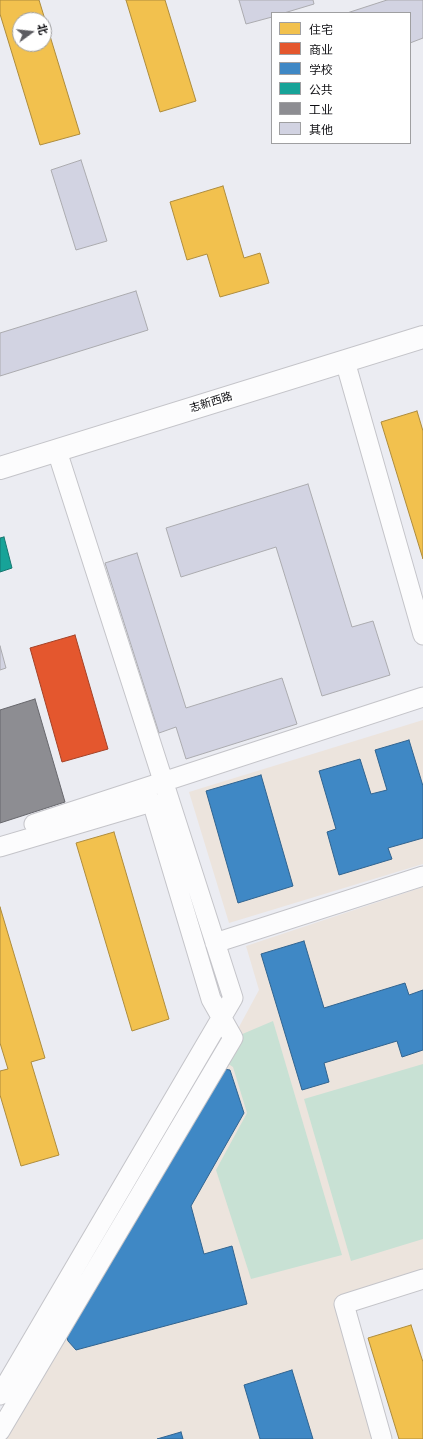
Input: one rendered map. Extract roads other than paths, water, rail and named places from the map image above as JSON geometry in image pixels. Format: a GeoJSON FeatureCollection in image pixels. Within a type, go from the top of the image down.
{"type":"FeatureCollection","features":[{"type":"Feature","properties":{"kind":"street","name":"志新西路"},"geometry":{"type":"LineString","coordinates":[[0,468],[423,337]]}},
{"type":"Feature","properties":{"kind":"street"},"geometry":{"type":"LineString","coordinates":[[345,361],[423,635]]}},
{"type":"Feature","properties":{"kind":"street"},"geometry":{"type":"LineString","coordinates":[[0,1395],[232,998],[57,451]]}},
{"type":"Feature","properties":{"kind":"street"},"geometry":{"type":"LineString","coordinates":[[0,835],[423,697]]}},
{"type":"Feature","properties":{"kind":"street"},"geometry":{"type":"LineString","coordinates":[[0,847],[152,802],[211,999],[233,1038],[0,1430]]}},
{"type":"Feature","properties":{"kind":"street"},"geometry":{"type":"LineString","coordinates":[[215,943],[423,876]]}},
{"type":"Feature","properties":{"kind":"street"},"geometry":{"type":"LineString","coordinates":[[382,1439],[344,1304],[423,1279]]}}]}
